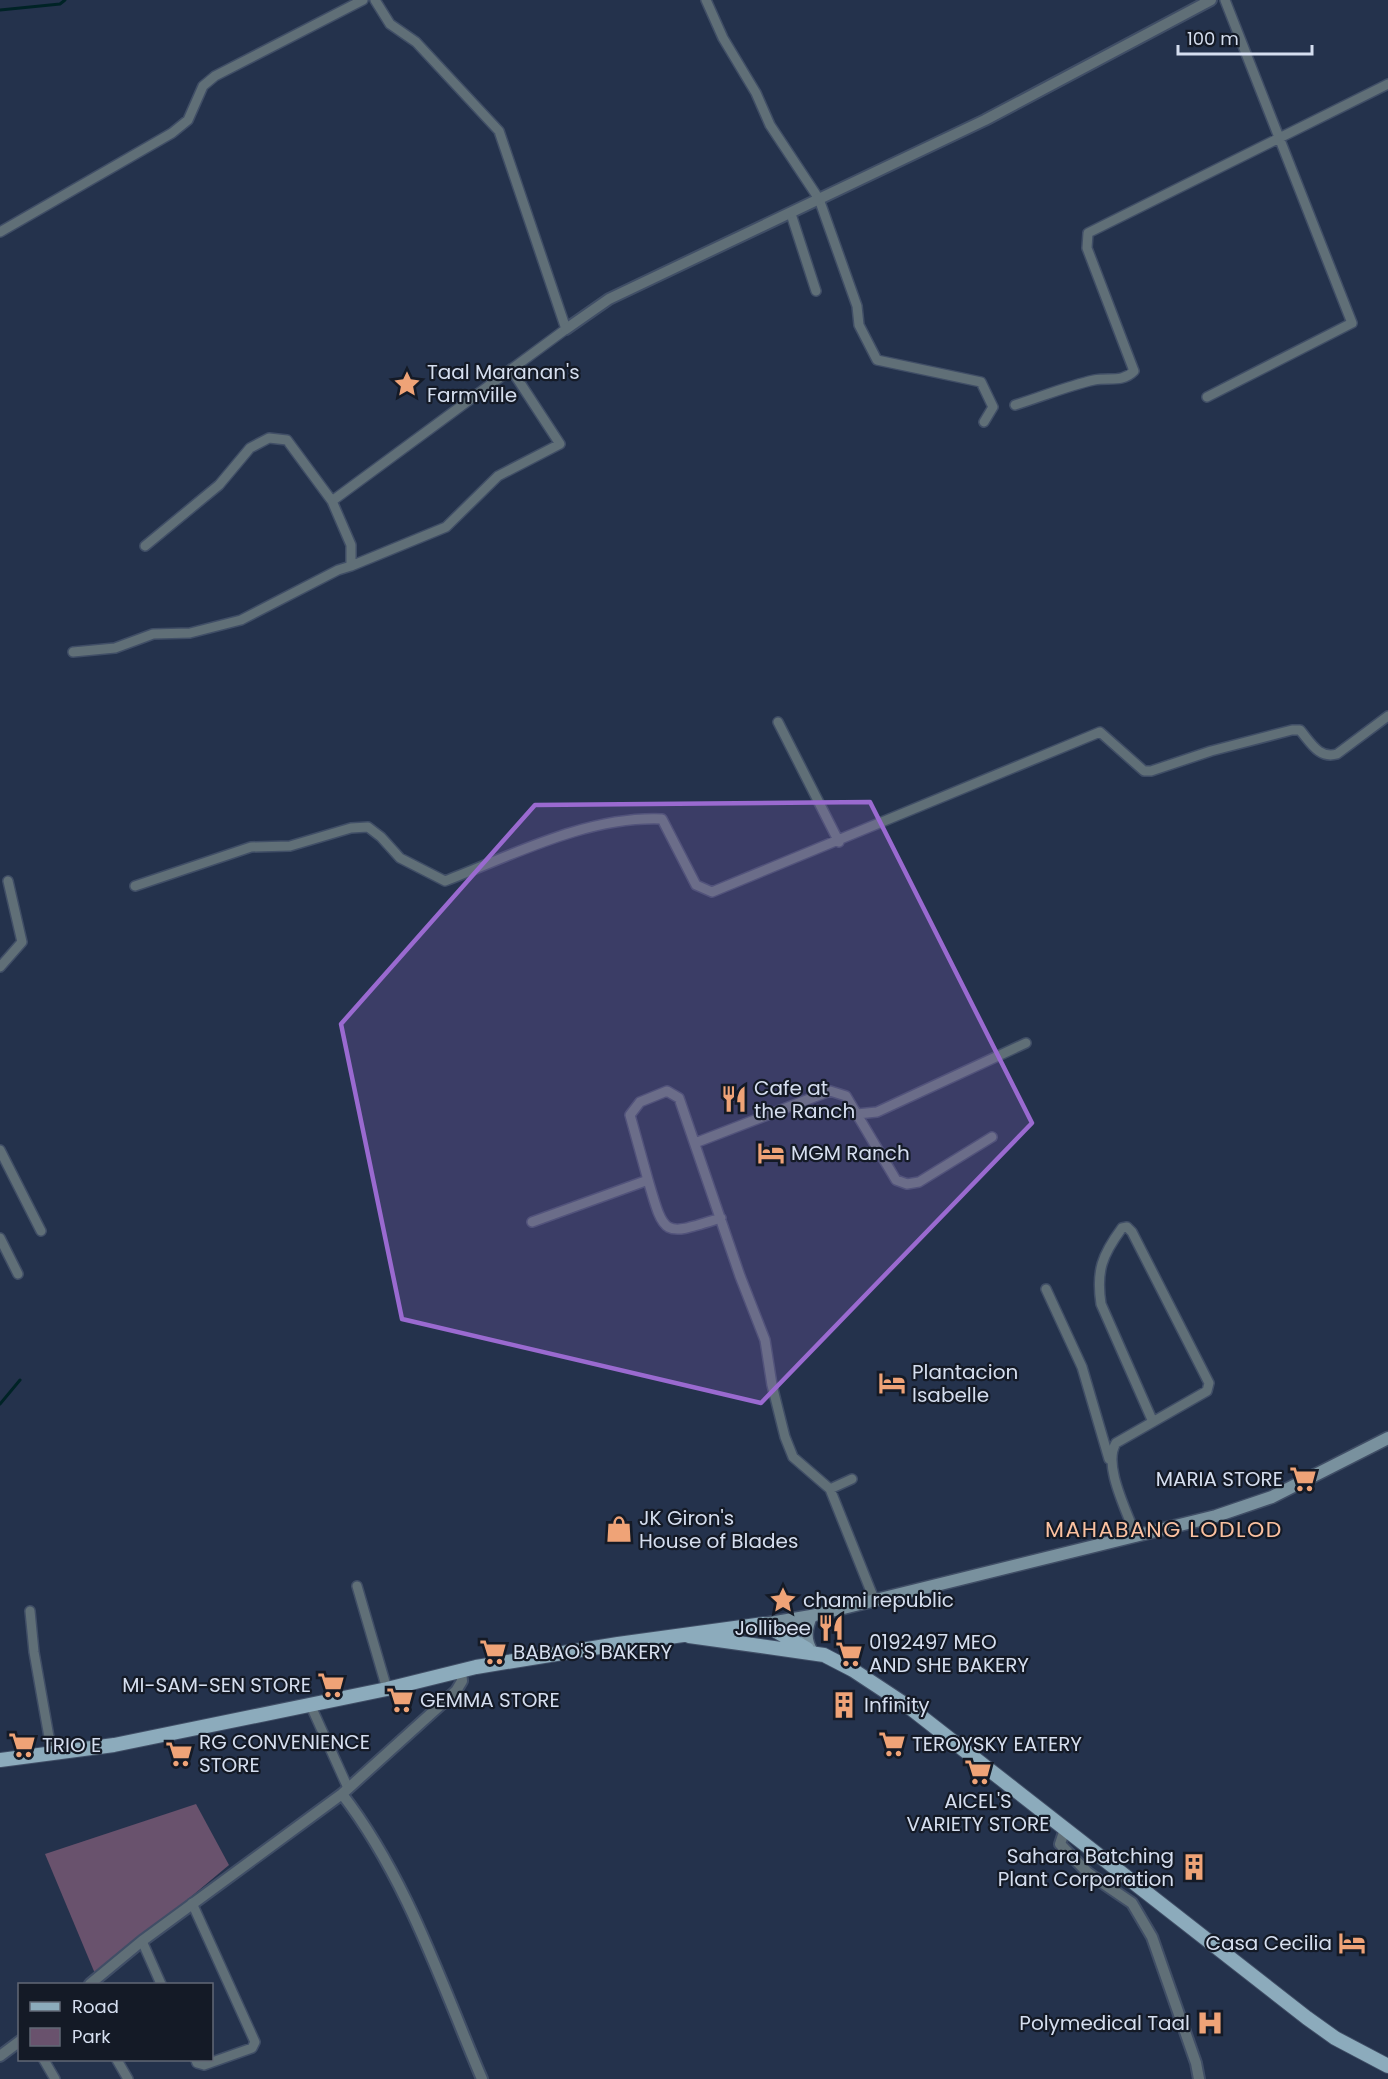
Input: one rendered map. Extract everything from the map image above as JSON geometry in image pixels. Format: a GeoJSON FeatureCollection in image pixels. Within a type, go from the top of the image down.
{"type":"FeatureCollection","features":[{"type":"Feature","properties":{"kind":"main road"},"geometry":{"type":"LineString","coordinates":[[0,1760],[168,1735],[461,1671],[536,1657],[811,1616],[1216,1516],[1272,1497],[1388,1438]]}},
{"type":"Feature","properties":{"kind":"main road"},"geometry":{"type":"LineString","coordinates":[[811,1616],[806,1632],[807,1644],[812,1652]]}},
{"type":"Feature","properties":{"kind":"main road"},"geometry":{"type":"LineString","coordinates":[[764,1624],[812,1652],[853,1670],[909,1707],[1306,2018],[1335,2038],[1388,2066]]}},
{"type":"Feature","properties":{"kind":"main road"},"geometry":{"type":"LineString","coordinates":[[689,1636],[812,1652]]}},
{"type":"Feature","properties":{"kind":"street"},"geometry":{"type":"LineString","coordinates":[[0,232],[172,133],[188,120],[203,86],[215,76],[363,0]]}},
{"type":"Feature","properties":{"kind":"street"},"geometry":{"type":"LineString","coordinates":[[375,0],[390,24],[416,42],[500,131],[566,329]]}},
{"type":"Feature","properties":{"kind":"street"},"geometry":{"type":"LineString","coordinates":[[706,0],[723,38],[756,93],[770,125],[819,199],[857,306],[859,325],[877,360],[981,382],[993,407],[984,422]]}},
{"type":"Feature","properties":{"kind":"street"},"geometry":{"type":"LineString","coordinates":[[332,501],[609,298],[791,214],[985,120],[1211,0]]}},
{"type":"Feature","properties":{"kind":"street"},"geometry":{"type":"LineString","coordinates":[[1208,397],[1352,323],[1225,0]]}},
{"type":"Feature","properties":{"kind":"street"},"geometry":{"type":"LineString","coordinates":[[1015,405],[1094,380],[1128,377],[1134,371],[1087,248],[1088,232],[1388,84]]}},
{"type":"Feature","properties":{"kind":"street"},"geometry":{"type":"LineString","coordinates":[[791,214],[816,291]]}},
{"type":"Feature","properties":{"kind":"street"},"geometry":{"type":"LineString","coordinates":[[73,652],[115,648],[153,634],[190,633],[241,620],[338,570],[446,527],[498,476],[560,444],[511,369]]}},
{"type":"Feature","properties":{"kind":"street"},"geometry":{"type":"LineString","coordinates":[[146,546],[219,485],[250,448],[269,438],[287,440],[332,501],[351,545],[351,566]]}},
{"type":"Feature","properties":{"kind":"street"},"geometry":{"type":"LineString","coordinates":[[135,886],[251,847],[290,846],[368,827],[381,837],[400,858],[445,881],[564,836],[638,818],[662,819],[696,885],[712,892],[839,842],[1100,732],[1144,771],[1151,771],[1211,751],[1292,730],[1300,730],[1318,752],[1328,756],[1337,754],[1388,716]]}},
{"type":"Feature","properties":{"kind":"street"},"geometry":{"type":"LineString","coordinates":[[778,722],[839,842]]}},
{"type":"Feature","properties":{"kind":"street"},"geometry":{"type":"LineString","coordinates":[[0,967],[22,942],[8,881]]}},
{"type":"Feature","properties":{"kind":"street"},"geometry":{"type":"LineString","coordinates":[[857,1114],[877,1112],[1026,1043]]}},
{"type":"Feature","properties":{"kind":"street"},"geometry":{"type":"LineString","coordinates":[[720,1218],[678,1231],[668,1228],[659,1218],[630,1115],[640,1102],[667,1091],[680,1098],[720,1218],[765,1340],[771,1385],[793,1457],[830,1489],[874,1599]]}},
{"type":"Feature","properties":{"kind":"street"},"geometry":{"type":"LineString","coordinates":[[695,1143],[830,1091],[846,1096],[896,1180],[907,1184],[919,1182],[992,1137]]}},
{"type":"Feature","properties":{"kind":"street"},"geometry":{"type":"LineString","coordinates":[[0,1150],[41,1231]]}},
{"type":"Feature","properties":{"kind":"street"},"geometry":{"type":"LineString","coordinates":[[532,1222],[648,1180]]}},
{"type":"Feature","properties":{"kind":"street"},"geometry":{"type":"LineString","coordinates":[[1110,1464],[1112,1450],[1116,1443],[1153,1422],[1207,1391],[1209,1383],[1132,1232],[1126,1227],[1122,1228],[1103,1254],[1098,1285],[1101,1304],[1153,1422]]}},
{"type":"Feature","properties":{"kind":"street"},"geometry":{"type":"LineString","coordinates":[[0,1238],[18,1274]]}},
{"type":"Feature","properties":{"kind":"street"},"geometry":{"type":"LineString","coordinates":[[1046,1290],[1082,1367],[1110,1464],[1136,1537]]}},
{"type":"Feature","properties":{"kind":"street"},"geometry":{"type":"LineString","coordinates":[[830,1489],[852,1479]]}},
{"type":"Feature","properties":{"kind":"street"},"geometry":{"type":"LineString","coordinates":[[357,1586],[387,1689]]}},
{"type":"Feature","properties":{"kind":"street"},"geometry":{"type":"LineString","coordinates":[[30,1611],[34,1652],[52,1754]]}},
{"type":"Feature","properties":{"kind":"street"},"geometry":{"type":"LineString","coordinates":[[91,1983],[192,1903],[345,1791],[456,1691],[462,1681],[461,1671]]}},
{"type":"Feature","properties":{"kind":"street"},"geometry":{"type":"LineString","coordinates":[[310,1704],[345,1791],[405,1898],[482,2079]]}},
{"type":"Feature","properties":{"kind":"street"},"geometry":{"type":"LineString","coordinates":[[1065,1829],[1060,1844],[1067,1854],[1088,1873],[1132,1903],[1152,1937],[1196,2063],[1199,2079]]}},
{"type":"Feature","properties":{"kind":"street"},"geometry":{"type":"LineString","coordinates":[[192,1903],[255,2042],[252,2048],[204,2064],[196,2061]]}},
{"type":"Feature","properties":{"kind":"street"},"geometry":{"type":"LineString","coordinates":[[142,1941],[161,1983]]}},
{"type":"Feature","properties":{"kind":"street"},"geometry":{"type":"LineString","coordinates":[[0,2056],[18,2042]]}},
{"type":"Feature","properties":{"kind":"street"},"geometry":{"type":"LineString","coordinates":[[46,2061],[55,2079]]}},
{"type":"Feature","properties":{"kind":"street"},"geometry":{"type":"LineString","coordinates":[[118,2061],[128,2079]]}},
{"type":"Feature","properties":{"kind":"highlighted area"},"geometry":{"type":"Polygon","coordinates":[[[870,802],[1032,1123],[761,1403],[402,1319],[341,1024],[535,805],[870,802]]]}},
{"type":"Feature","properties":{"kind":"green space"},"geometry":{"type":"Polygon","coordinates":[[[196,1804],[229,1865],[96,1976],[45,1854],[196,1804]]]}},
{"type":"Feature","properties":{"kind":"waterway"},"geometry":{"type":"LineString","coordinates":[[0,10],[60,4],[65,0]]}},
{"type":"Feature","properties":{"kind":"waterway"},"geometry":{"type":"LineString","coordinates":[[0,1404],[20,1380]]}},
{"type":"Feature","properties":{"kind":"place","name":"Taal Maranan's Farmville"},"geometry":{"type":"Point","coordinates":[407,384]}},
{"type":"Feature","properties":{"kind":"place","name":"Cafe at the Ranch"},"geometry":{"type":"Point","coordinates":[734,1099]}},
{"type":"Feature","properties":{"kind":"place","name":"MGM Ranch"},"geometry":{"type":"Point","coordinates":[771,1153]}},
{"type":"Feature","properties":{"kind":"place","name":"Plantacion Isabelle"},"geometry":{"type":"Point","coordinates":[892,1383]}},
{"type":"Feature","properties":{"kind":"place","name":"MARIA STORE"},"geometry":{"type":"Point","coordinates":[1303,1479]}},
{"type":"Feature","properties":{"kind":"place","name":"JK Giron's House of Blades"},"geometry":{"type":"Point","coordinates":[619,1529]}},
{"type":"Feature","properties":{"kind":"place","name":"chami republic"},"geometry":{"type":"Point","coordinates":[783,1600]}},
{"type":"Feature","properties":{"kind":"place","name":"Jollibee"},"geometry":{"type":"Point","coordinates":[831,1628]}},
{"type":"Feature","properties":{"kind":"place","name":"BABAO'S BAKERY"},"geometry":{"type":"Point","coordinates":[493,1652]}},
{"type":"Feature","properties":{"kind":"place","name":"0192497 MEO AND SHE BAKERY"},"geometry":{"type":"Point","coordinates":[849,1654]}},
{"type":"Feature","properties":{"kind":"place","name":"MI-SAM-SEN STORE"},"geometry":{"type":"Point","coordinates":[331,1685]}},
{"type":"Feature","properties":{"kind":"place","name":"GEMMA STORE"},"geometry":{"type":"Point","coordinates":[400,1700]}},
{"type":"Feature","properties":{"kind":"place","name":"Infinity"},"geometry":{"type":"Point","coordinates":[844,1705]}},
{"type":"Feature","properties":{"kind":"place","name":"TEROYSKY EATERY"},"geometry":{"type":"Point","coordinates":[892,1744]}},
{"type":"Feature","properties":{"kind":"place","name":"TRIO E"},"geometry":{"type":"Point","coordinates":[22,1745]}},
{"type":"Feature","properties":{"kind":"place","name":"RG CONVENIENCE STORE"},"geometry":{"type":"Point","coordinates":[179,1754]}},
{"type":"Feature","properties":{"kind":"place","name":"AICEL'S VARIETY STORE"},"geometry":{"type":"Point","coordinates":[978,1772]}},
{"type":"Feature","properties":{"kind":"place","name":"Sahara Batching Plant Corporation"},"geometry":{"type":"Point","coordinates":[1194,1867]}},
{"type":"Feature","properties":{"kind":"place","name":"Casa Cecilia"},"geometry":{"type":"Point","coordinates":[1352,1943]}},
{"type":"Feature","properties":{"kind":"place","name":"Polymedical Taal"},"geometry":{"type":"Point","coordinates":[1210,2023]}},
{"type":"Feature","properties":{"kind":"district","name":"MAHABANG LODLOD"},"geometry":{"type":"Point","coordinates":[1164,1529]}}]}
